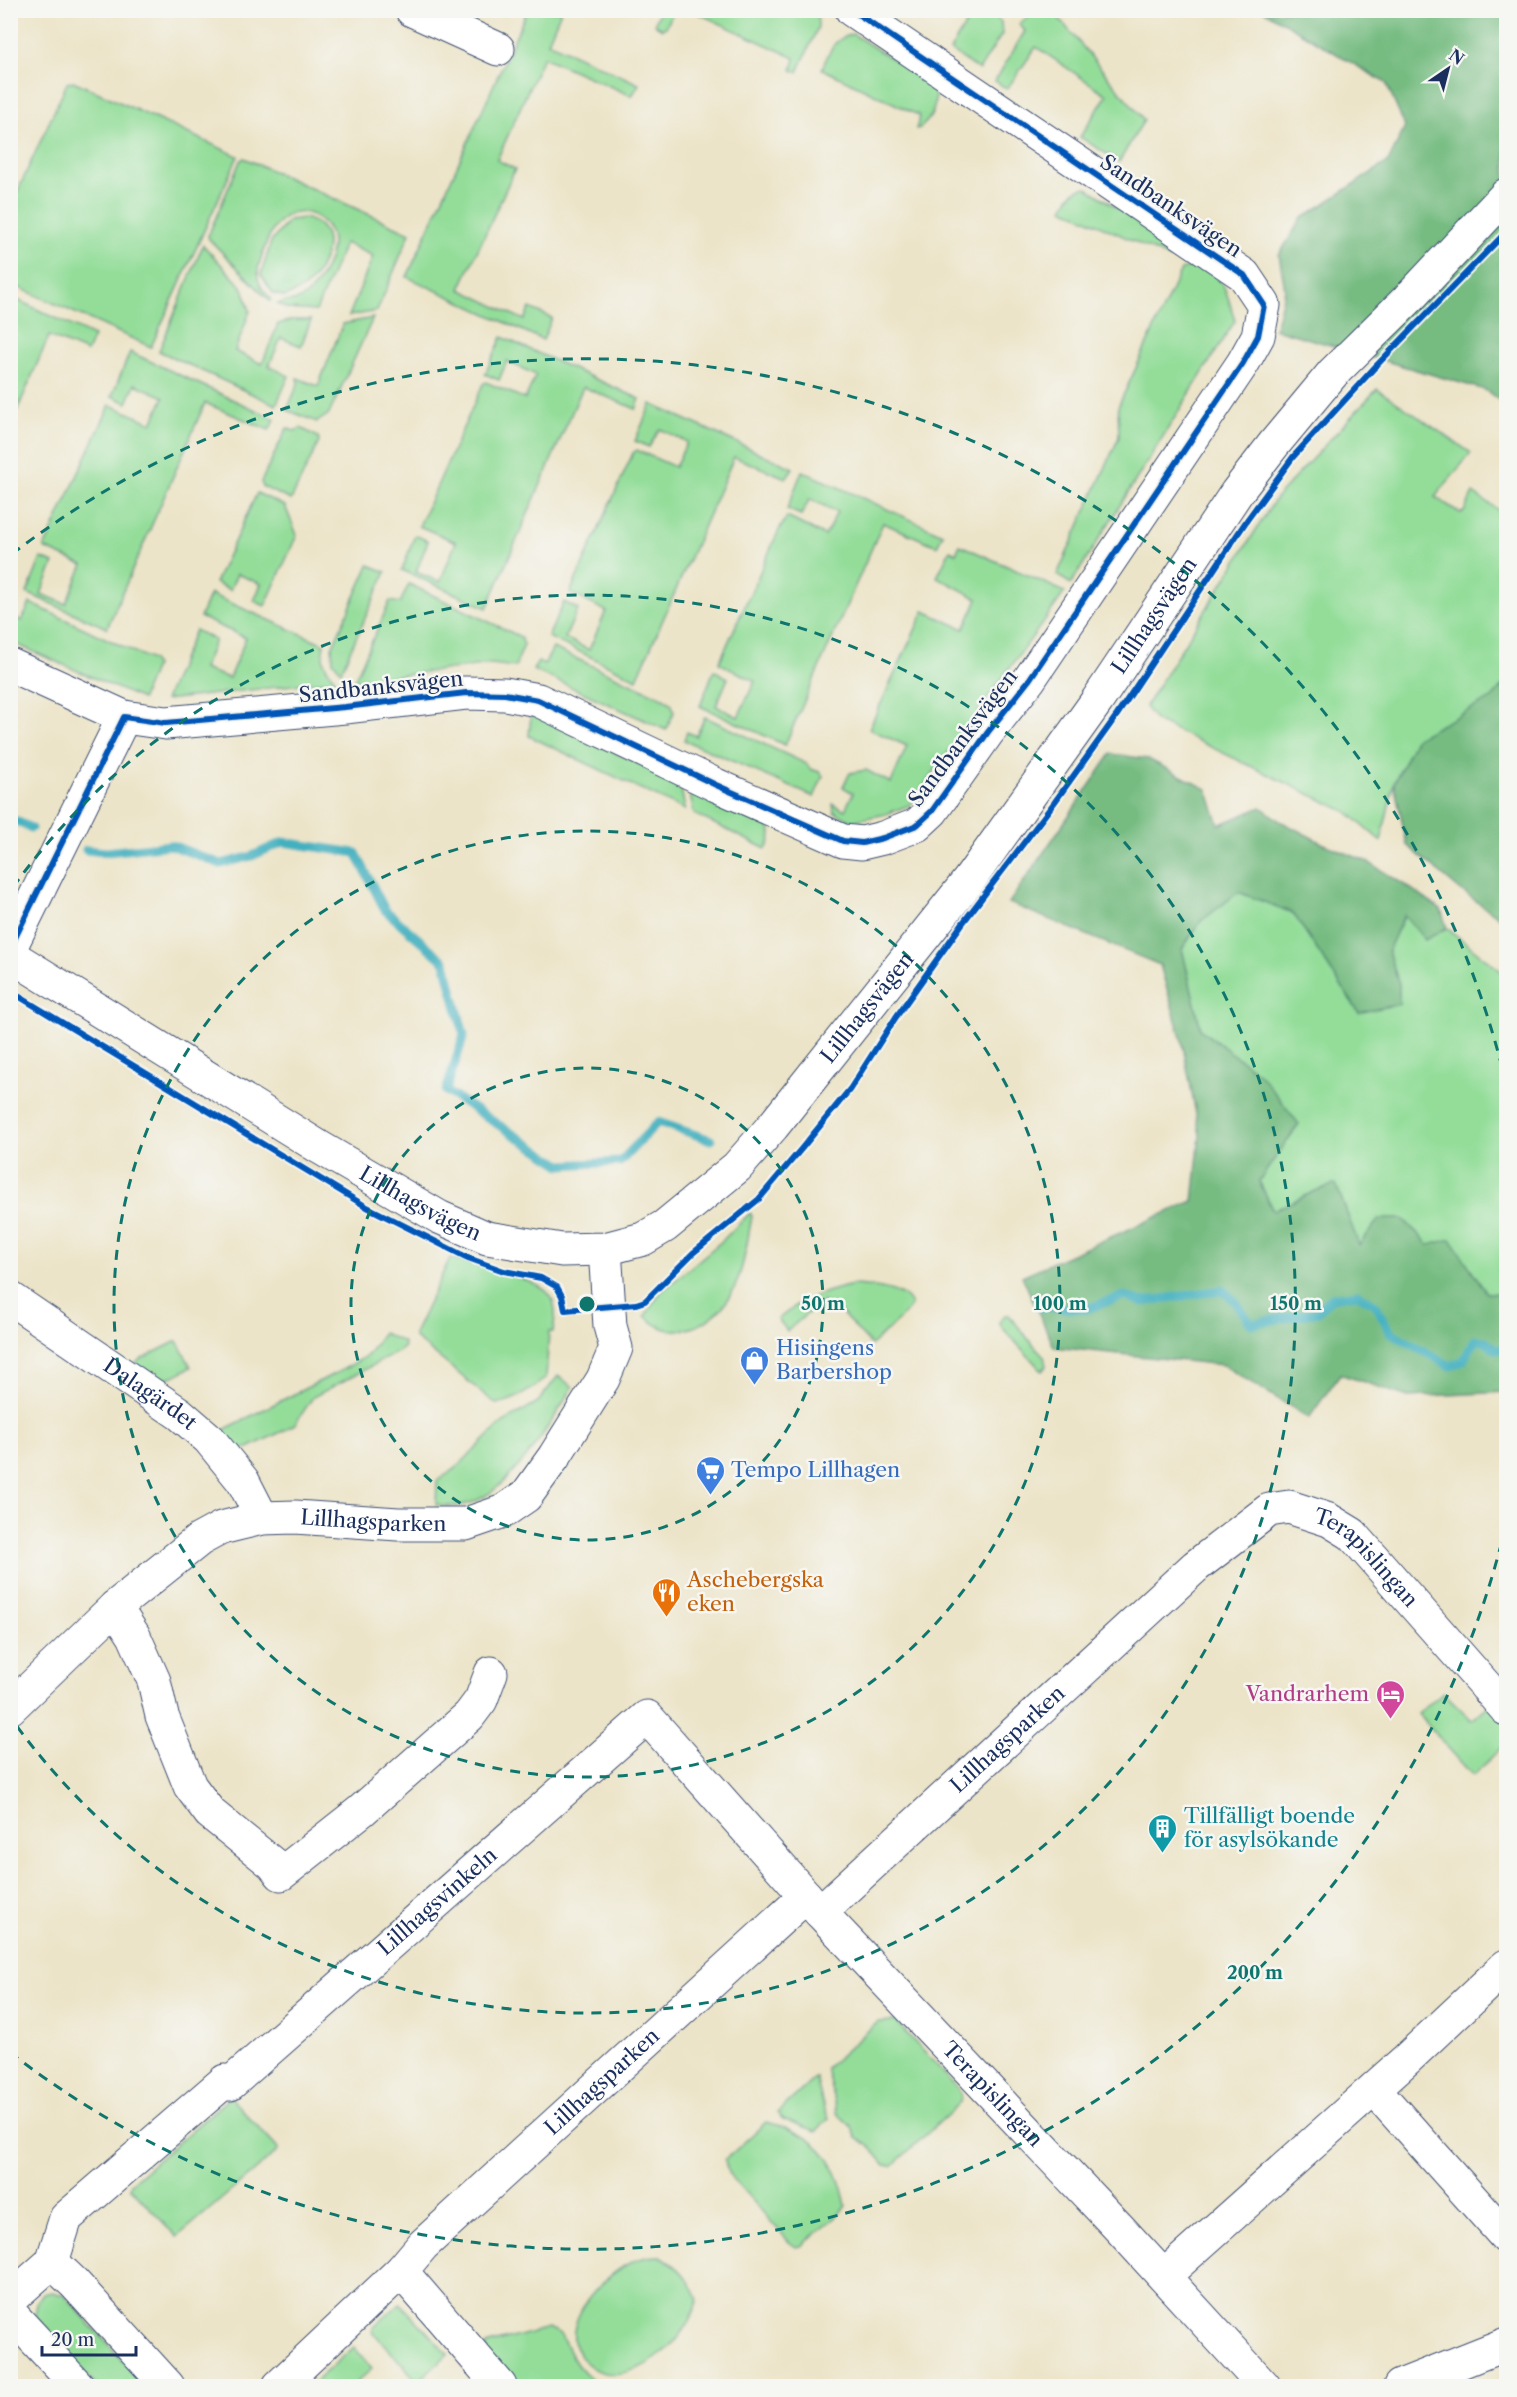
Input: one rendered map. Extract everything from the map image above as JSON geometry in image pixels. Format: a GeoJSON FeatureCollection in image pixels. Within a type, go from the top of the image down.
{"type":"FeatureCollection","features":[{"type":"Feature","properties":{"kind":"street"},"geometry":{"type":"LineString","coordinates":[[412,10],[498,49]]}},
{"type":"Feature","properties":{"kind":"street","name":"Sandbanksvägen"},"geometry":{"type":"LineString","coordinates":[[10,665],[124,717],[166,723],[345,707],[466,693],[505,694],[538,700],[706,780],[843,841],[862,843],[917,825],[932,811],[988,732],[1029,680],[1243,363],[1258,336],[1264,305],[1244,275],[852,10]]}},
{"type":"Feature","properties":{"kind":"street","name":"Lillhagsvägen"},"geometry":{"type":"LineString","coordinates":[[10,955],[319,1147],[440,1217],[487,1238],[562,1250],[605,1249],[643,1239],[665,1226],[738,1167],[969,880],[1097,701],[1219,518],[1274,444],[1333,374],[1412,296],[1506,195]]}},
{"type":"Feature","properties":{"kind":"street"},"geometry":{"type":"LineString","coordinates":[[10,948],[124,717]]}},
{"type":"Feature","properties":{"kind":"street","name":"Lillhagsparken"},"geometry":{"type":"LineString","coordinates":[[10,1708],[115,1607],[199,1540],[221,1528],[262,1518],[295,1517],[398,1524],[466,1524],[504,1511],[526,1496],[555,1457],[603,1379],[616,1348],[610,1326],[605,1249]]}},
{"type":"Feature","properties":{"kind":"street","name":"Dalagärdet"},"geometry":{"type":"LineString","coordinates":[[10,1298],[180,1414],[209,1439],[243,1481],[262,1518]]}},
{"type":"Feature","properties":{"kind":"street","name":"Terapislingan"},"geometry":{"type":"LineString","coordinates":[[1196,1566],[1269,1510],[1289,1507],[1329,1520],[1352,1534],[1506,1709]]}},
{"type":"Feature","properties":{"kind":"street","name":"Lillhagsparken"},"geometry":{"type":"LineString","coordinates":[[279,2386],[401,2271],[423,2245],[1196,1566]]}},
{"type":"Feature","properties":{"kind":"street"},"geometry":{"type":"LineString","coordinates":[[115,1607],[134,1636],[154,1681],[162,1716],[190,1786],[210,1813],[273,1864],[282,1874],[361,1811],[469,1716],[481,1700],[491,1673]]}},
{"type":"Feature","properties":{"kind":"street","name":"Lillhagsvinkeln"},"geometry":{"type":"LineString","coordinates":[[52,2262],[66,2218],[225,2081],[230,2084],[647,1717],[813,1904]]}},
{"type":"Feature","properties":{"kind":"street","name":"Terapislingan"},"geometry":{"type":"LineString","coordinates":[[813,1904],[1164,2276],[1264,2386]]}},
{"type":"Feature","properties":{"kind":"street"},"geometry":{"type":"LineString","coordinates":[[1164,2276],[1374,2089],[1506,1966]]}},
{"type":"Feature","properties":{"kind":"street"},"geometry":{"type":"LineString","coordinates":[[1374,2089],[1506,2237]]}},
{"type":"Feature","properties":{"kind":"street"},"geometry":{"type":"LineString","coordinates":[[10,2299],[52,2262],[168,2386]]}},
{"type":"Feature","properties":{"kind":"street"},"geometry":{"type":"LineString","coordinates":[[401,2271],[500,2386]]}},
{"type":"Feature","properties":{"kind":"street"},"geometry":{"type":"LineString","coordinates":[[10,2313],[78,2386]]}},
{"type":"Feature","properties":{"kind":"street"},"geometry":{"type":"LineString","coordinates":[[1400,2386],[1506,2344]]}},
{"type":"Feature","properties":{"kind":"green space"},"geometry":{"type":"Polygon","coordinates":[[[527,11],[561,11],[548,42],[639,84],[632,96],[543,57],[497,160],[515,169],[460,289],[524,320],[530,308],[552,318],[543,340],[407,277],[527,11]]]}},
{"type":"Feature","properties":{"kind":"green space"},"geometry":{"type":"Polygon","coordinates":[[[660,11],[674,11],[666,27],[662,29],[654,24],[660,11]]]}},
{"type":"Feature","properties":{"kind":"green space"},"geometry":{"type":"Polygon","coordinates":[[[698,11],[817,11],[818,27],[798,72],[792,70],[795,58],[697,13],[698,11]]]}},
{"type":"Feature","properties":{"kind":"green space"},"geometry":{"type":"Polygon","coordinates":[[[974,11],[991,11],[1001,22],[1002,34],[979,70],[950,50],[974,11]]]}},
{"type":"Feature","properties":{"kind":"green space"},"geometry":{"type":"Polygon","coordinates":[[[1035,11],[1053,11],[1144,120],[1119,162],[1080,137],[1107,95],[1036,47],[1007,89],[995,81],[1025,31],[1019,24],[1035,11]]]}},
{"type":"Feature","properties":{"kind":"green space"},"geometry":{"type":"Polygon","coordinates":[[[1264,11],[1506,11],[1506,405],[1485,390],[1275,329],[1285,289],[1279,255],[1301,219],[1388,162],[1405,127],[1386,83],[1264,11]]]}},
{"type":"Feature","properties":{"kind":"green space"},"geometry":{"type":"Polygon","coordinates":[[[853,34],[933,85],[934,109],[929,119],[920,128],[916,129],[920,116],[822,69],[836,42],[853,34]]]}},
{"type":"Feature","properties":{"kind":"green space"},"geometry":{"type":"Polygon","coordinates":[[[73,81],[238,156],[151,347],[11,284],[10,234],[13,229],[11,228],[11,217],[18,199],[15,197],[67,83],[73,81]]]}},
{"type":"Feature","properties":{"kind":"green space"},"geometry":{"type":"Polygon","coordinates":[[[244,158],[410,233],[377,311],[349,316],[373,256],[345,243],[316,311],[288,309],[278,304],[297,300],[306,295],[318,282],[327,265],[332,248],[330,232],[326,225],[314,215],[298,212],[290,214],[275,226],[269,236],[259,264],[258,280],[271,298],[270,301],[209,239],[208,236],[240,161],[244,158]]]}},
{"type":"Feature","properties":{"kind":"green space"},"geometry":{"type":"Polygon","coordinates":[[[1086,187],[1169,242],[1171,246],[1169,258],[1063,208],[1069,197],[1086,187]]]}},
{"type":"Feature","properties":{"kind":"green space"},"geometry":{"type":"Polygon","coordinates":[[[305,218],[318,224],[324,231],[327,245],[320,268],[304,288],[285,297],[273,293],[261,275],[271,242],[289,220],[305,218]]]}},
{"type":"Feature","properties":{"kind":"green space"},"geometry":{"type":"Polygon","coordinates":[[[203,245],[243,288],[250,311],[235,351],[262,364],[278,324],[292,320],[311,320],[301,346],[281,338],[269,366],[289,376],[276,405],[159,351],[203,245]]]}},
{"type":"Feature","properties":{"kind":"green space"},"geometry":{"type":"Polygon","coordinates":[[[1196,265],[1205,267],[1219,278],[1227,294],[1235,321],[1071,584],[1057,575],[1119,437],[1118,407],[1181,270],[1196,265]]]}},
{"type":"Feature","properties":{"kind":"green space"},"geometry":{"type":"Polygon","coordinates":[[[11,297],[94,336],[87,352],[49,336],[11,425],[11,297]]]}},
{"type":"Feature","properties":{"kind":"green space"},"geometry":{"type":"Polygon","coordinates":[[[373,318],[329,414],[317,422],[287,410],[298,384],[297,378],[318,386],[343,324],[373,318]]]}},
{"type":"Feature","properties":{"kind":"green space"},"geometry":{"type":"Polygon","coordinates":[[[502,337],[640,399],[636,409],[583,387],[487,608],[402,570],[415,535],[428,541],[416,572],[440,582],[456,542],[419,526],[483,384],[486,382],[525,399],[536,375],[507,361],[499,380],[485,374],[502,337]]]}},
{"type":"Feature","properties":{"kind":"green space"},"geometry":{"type":"Polygon","coordinates":[[[130,352],[275,419],[269,430],[205,403],[107,628],[27,593],[41,558],[54,563],[41,594],[66,604],[83,565],[44,548],[110,405],[152,423],[164,397],[135,384],[127,403],[112,396],[130,352]]]}},
{"type":"Feature","properties":{"kind":"green space"},"geometry":{"type":"Polygon","coordinates":[[[1377,389],[1471,453],[1435,497],[1460,513],[1464,512],[1473,493],[1506,515],[1506,682],[1492,698],[1416,738],[1394,783],[1381,841],[1347,812],[1156,721],[1145,707],[1276,498],[1377,389]]]}},
{"type":"Feature","properties":{"kind":"green space"},"geometry":{"type":"Polygon","coordinates":[[[651,404],[793,468],[786,478],[734,457],[637,679],[548,637],[564,602],[578,609],[565,638],[589,650],[606,611],[570,593],[633,453],[637,450],[675,467],[687,442],[660,429],[649,447],[635,441],[651,404]]]}},
{"type":"Feature","properties":{"kind":"green space"},"geometry":{"type":"Polygon","coordinates":[[[287,428],[294,431],[301,428],[318,437],[319,442],[291,500],[263,487],[261,482],[287,428]]]}},
{"type":"Feature","properties":{"kind":"green space"},"geometry":{"type":"Polygon","coordinates":[[[802,471],[943,534],[937,546],[883,523],[785,745],[700,706],[714,670],[728,678],[716,706],[738,717],[755,681],[719,663],[787,517],[825,536],[837,512],[810,499],[801,515],[787,509],[802,471]]]}},
{"type":"Feature","properties":{"kind":"green space"},"geometry":{"type":"Polygon","coordinates":[[[257,493],[285,506],[297,535],[265,606],[254,601],[261,584],[237,574],[230,590],[215,583],[257,493]]]}},
{"type":"Feature","properties":{"kind":"green space"},"geometry":{"type":"Polygon","coordinates":[[[960,545],[1065,592],[910,805],[886,814],[852,821],[834,812],[833,804],[845,810],[853,793],[843,787],[850,773],[866,770],[891,783],[907,746],[869,729],[924,611],[964,629],[978,599],[937,577],[950,550],[956,553],[960,545]]]}},
{"type":"Feature","properties":{"kind":"green space"},"geometry":{"type":"Polygon","coordinates":[[[369,565],[386,572],[341,671],[333,661],[332,648],[369,565]]]}},
{"type":"Feature","properties":{"kind":"green space"},"geometry":{"type":"Polygon","coordinates":[[[409,584],[521,637],[524,645],[515,667],[491,664],[354,681],[390,601],[400,603],[409,584]]]}},
{"type":"Feature","properties":{"kind":"green space"},"geometry":{"type":"Polygon","coordinates":[[[210,594],[324,644],[325,664],[336,680],[165,700],[195,630],[215,640],[203,669],[229,678],[246,638],[200,617],[210,594]]]}},
{"type":"Feature","properties":{"kind":"green space"},"geometry":{"type":"Polygon","coordinates":[[[30,603],[152,660],[155,666],[142,699],[11,642],[11,630],[15,618],[22,621],[30,603]]]}},
{"type":"Feature","properties":{"kind":"green space"},"geometry":{"type":"Polygon","coordinates":[[[553,648],[665,699],[672,705],[674,712],[666,730],[533,670],[538,662],[544,665],[553,648]]]}},
{"type":"Feature","properties":{"kind":"green space"},"geometry":{"type":"Polygon","coordinates":[[[1506,682],[1506,922],[1460,890],[1407,845],[1394,783],[1416,738],[1492,698],[1506,682]]]}},
{"type":"Feature","properties":{"kind":"green space"},"geometry":{"type":"Polygon","coordinates":[[[531,714],[680,782],[685,810],[529,736],[531,714]]]}},
{"type":"Feature","properties":{"kind":"green space"},"geometry":{"type":"Polygon","coordinates":[[[705,717],[820,772],[823,776],[814,797],[684,740],[687,732],[696,736],[705,717]]]}},
{"type":"Feature","properties":{"kind":"green space"},"geometry":{"type":"Polygon","coordinates":[[[1111,754],[1148,759],[1207,789],[1219,825],[1261,807],[1280,821],[1324,844],[1368,862],[1441,910],[1447,928],[1425,940],[1404,915],[1388,951],[1399,984],[1399,1004],[1359,1013],[1293,913],[1239,892],[1201,921],[1182,949],[1201,1030],[1260,1074],[1299,1124],[1259,1181],[1273,1211],[1315,1191],[1336,1184],[1359,1245],[1379,1219],[1403,1219],[1429,1245],[1451,1239],[1487,1293],[1506,1294],[1506,1392],[1408,1397],[1340,1374],[1309,1418],[1223,1365],[1054,1347],[1022,1276],[1193,1201],[1200,1135],[1182,1041],[1160,965],[1009,903],[1111,754]]]}},
{"type":"Feature","properties":{"kind":"green space"},"geometry":{"type":"Polygon","coordinates":[[[688,785],[769,822],[771,836],[766,849],[694,814],[688,785]]]}},
{"type":"Feature","properties":{"kind":"green space"},"geometry":{"type":"Polygon","coordinates":[[[1238,892],[1293,913],[1359,1013],[1399,984],[1387,951],[1405,915],[1425,939],[1447,928],[1506,975],[1506,1294],[1487,1293],[1472,1273],[1429,1245],[1403,1219],[1359,1246],[1315,1191],[1274,1211],[1259,1181],[1227,1050],[1201,1030],[1182,949],[1201,921],[1238,892]]]}},
{"type":"Feature","properties":{"kind":"green space"},"geometry":{"type":"Polygon","coordinates":[[[750,1213],[752,1216],[742,1266],[730,1297],[720,1310],[691,1328],[678,1330],[661,1327],[645,1316],[660,1293],[723,1240],[750,1213]]]}},
{"type":"Feature","properties":{"kind":"green space"},"geometry":{"type":"Polygon","coordinates":[[[450,1258],[528,1281],[547,1292],[553,1300],[555,1311],[553,1332],[549,1332],[546,1378],[516,1398],[496,1404],[415,1338],[414,1334],[450,1258]]]}},
{"type":"Feature","properties":{"kind":"green space"},"geometry":{"type":"Polygon","coordinates":[[[853,1285],[877,1287],[895,1292],[908,1300],[911,1306],[871,1345],[837,1308],[834,1310],[822,1301],[787,1331],[778,1319],[813,1297],[853,1285]]]}},
{"type":"Feature","properties":{"kind":"green space"},"geometry":{"type":"Polygon","coordinates":[[[1005,1315],[1009,1315],[1044,1356],[1046,1366],[1042,1371],[1001,1326],[999,1322],[1005,1315]]]}},
{"type":"Feature","properties":{"kind":"green space"},"geometry":{"type":"Polygon","coordinates":[[[383,1333],[403,1342],[404,1346],[400,1351],[313,1397],[295,1424],[248,1448],[239,1449],[224,1432],[225,1429],[368,1355],[383,1333]]]}},
{"type":"Feature","properties":{"kind":"green space"},"geometry":{"type":"Polygon","coordinates":[[[177,1341],[191,1367],[164,1379],[153,1376],[137,1366],[136,1363],[141,1359],[177,1341]]]}},
{"type":"Feature","properties":{"kind":"green space"},"geometry":{"type":"Polygon","coordinates":[[[558,1376],[573,1387],[554,1418],[516,1469],[487,1495],[473,1502],[454,1506],[436,1505],[437,1481],[455,1469],[502,1423],[538,1402],[558,1376]]]}},
{"type":"Feature","properties":{"kind":"green space"},"geometry":{"type":"Polygon","coordinates":[[[1443,1692],[1472,1720],[1490,1704],[1506,1720],[1506,1743],[1473,1776],[1418,1714],[1443,1692]]]}},
{"type":"Feature","properties":{"kind":"green space"},"geometry":{"type":"Polygon","coordinates":[[[895,2021],[957,2087],[961,2097],[956,2107],[892,2166],[885,2165],[871,2148],[857,2138],[851,2126],[837,2113],[826,2068],[878,2022],[895,2021]]]}},
{"type":"Feature","properties":{"kind":"green space"},"geometry":{"type":"Polygon","coordinates":[[[816,2077],[829,2119],[816,2131],[783,2119],[777,2113],[816,2077]]]}},
{"type":"Feature","properties":{"kind":"green space"},"geometry":{"type":"Polygon","coordinates":[[[230,2097],[279,2150],[177,2237],[130,2187],[131,2183],[230,2097]]]}},
{"type":"Feature","properties":{"kind":"green space"},"geometry":{"type":"Polygon","coordinates":[[[766,2122],[798,2133],[810,2140],[830,2161],[842,2189],[846,2206],[801,2246],[796,2247],[789,2242],[728,2173],[725,2160],[766,2122]]]}},
{"type":"Feature","properties":{"kind":"green space"},"geometry":{"type":"Polygon","coordinates":[[[661,2256],[684,2275],[698,2300],[689,2322],[672,2345],[645,2365],[615,2374],[601,2372],[588,2364],[577,2350],[574,2337],[576,2323],[583,2308],[592,2294],[618,2270],[643,2258],[661,2256]]]}},
{"type":"Feature","properties":{"kind":"green space"},"geometry":{"type":"Polygon","coordinates":[[[52,2292],[64,2295],[145,2386],[96,2386],[35,2316],[37,2303],[43,2294],[52,2292]]]}},
{"type":"Feature","properties":{"kind":"green space"},"geometry":{"type":"Polygon","coordinates":[[[400,2303],[448,2354],[418,2382],[373,2332],[373,2328],[400,2303]]]}},
{"type":"Feature","properties":{"kind":"green space"},"geometry":{"type":"Polygon","coordinates":[[[548,2328],[560,2333],[581,2369],[602,2386],[506,2386],[484,2347],[548,2328]]]}},
{"type":"Feature","properties":{"kind":"green space"},"geometry":{"type":"Polygon","coordinates":[[[354,2347],[372,2369],[352,2386],[310,2386],[354,2347]]]}},
{"type":"Feature","properties":{"kind":"waterway"},"geometry":{"type":"LineString","coordinates":[[10,818],[31,828]]}},
{"type":"Feature","properties":{"kind":"waterway"},"geometry":{"type":"LineString","coordinates":[[86,850],[106,852],[171,845],[221,864],[252,856],[283,842],[356,853],[385,910],[445,962],[464,1035],[446,1091],[561,1165],[620,1162],[658,1122],[711,1140]]}},
{"type":"Feature","properties":{"kind":"waterway"},"geometry":{"type":"LineString","coordinates":[[1039,1307],[1086,1309],[1124,1296],[1143,1302],[1222,1290],[1236,1302],[1251,1324],[1318,1312],[1331,1298],[1358,1294],[1376,1305],[1390,1332],[1450,1366],[1463,1361],[1475,1340],[1486,1341],[1495,1349],[1506,1349]]}},
{"type":"Feature","properties":{"kind":"cycle path"},"geometry":{"type":"LineString","coordinates":[[10,948],[124,717],[166,723],[345,707],[466,693],[505,694],[538,700],[716,785],[843,841],[862,843],[883,838],[917,825],[932,811],[988,732],[1029,680],[1243,363],[1258,336],[1264,305],[1244,275],[852,10]]}},
{"type":"Feature","properties":{"kind":"cycle path"},"geometry":{"type":"LineString","coordinates":[[10,991],[367,1207],[468,1258],[504,1271],[541,1278],[557,1287],[565,1310],[636,1304],[645,1301],[693,1253],[759,1199],[850,1089],[896,1017],[962,924],[1054,803],[1117,715],[1247,520],[1293,457],[1375,367],[1506,232]]}},
{"type":"Feature","properties":{"kind":"place","name":"Hisingens Barbershop"},"geometry":{"type":"Point","coordinates":[755,1386]}},
{"type":"Feature","properties":{"kind":"place","name":"Tempo Lillhagen"},"geometry":{"type":"Point","coordinates":[710,1496]}},
{"type":"Feature","properties":{"kind":"place","name":"Aschebergska eken"},"geometry":{"type":"Point","coordinates":[666,1618]}},
{"type":"Feature","properties":{"kind":"place","name":"Vandrarhem"},"geometry":{"type":"Point","coordinates":[1390,1720]}},
{"type":"Feature","properties":{"kind":"place","name":"Tillfälligt boende för asylsökande"},"geometry":{"type":"Point","coordinates":[1163,1854]}}]}
